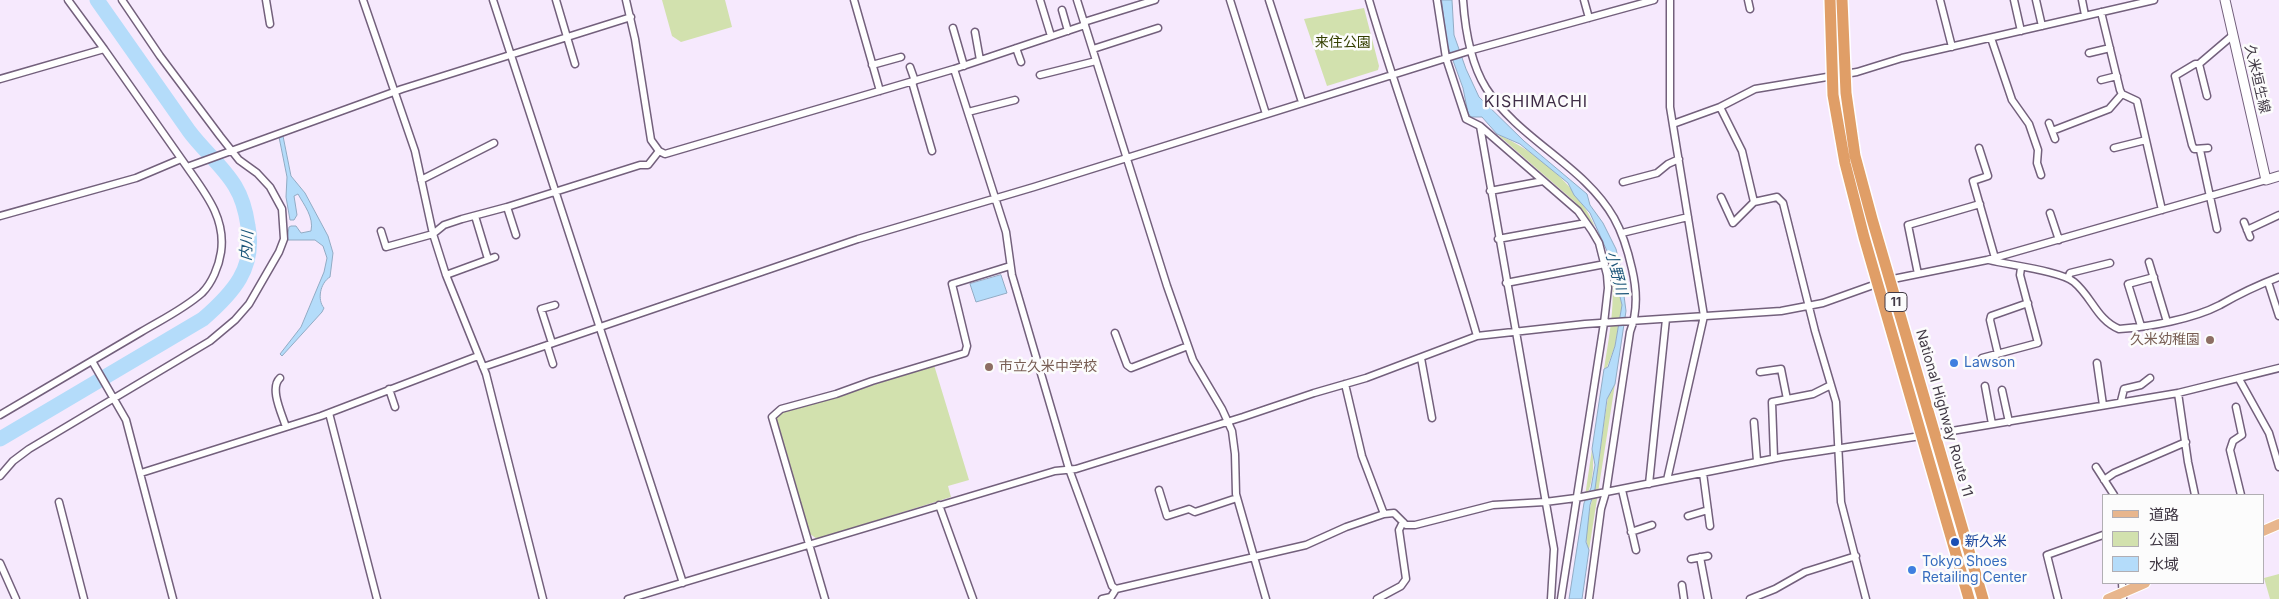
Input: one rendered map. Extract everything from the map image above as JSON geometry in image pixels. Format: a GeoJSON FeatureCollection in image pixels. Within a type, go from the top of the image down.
{"type":"FeatureCollection","features":[{"type":"Feature","properties":{"kind":"highway","name":"National Highway Route 11"},"geometry":{"type":"LineString","coordinates":[[1830,0],[1833,95],[1845,163],[1877,283],[1983,599]]}},
{"type":"Feature","properties":{"kind":"highway","name":"National Highway Route 11"},"geometry":{"type":"LineString","coordinates":[[1842,0],[1844,74],[1856,156],[1890,280],[1969,599]]}},
{"type":"Feature","properties":{"kind":"main road","name":"久米垣生線"},"geometry":{"type":"LineString","coordinates":[[2225,0],[2266,180]]}},
{"type":"Feature","properties":{"kind":"main road"},"geometry":{"type":"LineString","coordinates":[[2266,180],[2279,176]]}},
{"type":"Feature","properties":{"kind":"main road"},"geometry":{"type":"LineString","coordinates":[[2264,531],[2279,524]]}},
{"type":"Feature","properties":{"kind":"main road"},"geometry":{"type":"LineString","coordinates":[[2108,599],[2142,584]]}},
{"type":"Feature","properties":{"kind":"street"},"geometry":{"type":"LineString","coordinates":[[0,415],[94,363],[190,302],[203,292],[211,280],[221,253],[218,216],[208,196],[189,165],[181,159],[68,0]]}},
{"type":"Feature","properties":{"kind":"street"},"geometry":{"type":"LineString","coordinates":[[0,476],[13,461],[29,449],[114,396],[210,341],[235,320],[249,304],[279,252],[284,239],[282,208],[277,197],[257,173],[228,150],[122,0]]}},
{"type":"Feature","properties":{"kind":"street"},"geometry":{"type":"LineString","coordinates":[[266,0],[270,24]]}},
{"type":"Feature","properties":{"kind":"street"},"geometry":{"type":"LineString","coordinates":[[363,0],[415,151],[433,234],[446,275],[483,367],[543,599]]}},
{"type":"Feature","properties":{"kind":"street"},"geometry":{"type":"LineString","coordinates":[[493,0],[598,328],[683,582]]}},
{"type":"Feature","properties":{"kind":"street"},"geometry":{"type":"LineString","coordinates":[[556,0],[575,64]]}},
{"type":"Feature","properties":{"kind":"street"},"geometry":{"type":"LineString","coordinates":[[626,0],[631,17],[651,140],[659,151],[672,153],[964,66],[1155,0]]}},
{"type":"Feature","properties":{"kind":"street"},"geometry":{"type":"LineString","coordinates":[[854,0],[880,91]]}},
{"type":"Feature","properties":{"kind":"street"},"geometry":{"type":"LineString","coordinates":[[1040,0],[1051,36]]}},
{"type":"Feature","properties":{"kind":"street"},"geometry":{"type":"LineString","coordinates":[[1077,0],[1188,346],[1198,369],[1228,421],[1234,443],[1237,498],[1266,599]]}},
{"type":"Feature","properties":{"kind":"street"},"geometry":{"type":"LineString","coordinates":[[1230,0],[1266,114]]}},
{"type":"Feature","properties":{"kind":"street"},"geometry":{"type":"LineString","coordinates":[[1269,0],[1302,102]]}},
{"type":"Feature","properties":{"kind":"street"},"geometry":{"type":"LineString","coordinates":[[1369,0],[1391,75],[1448,238],[1477,336]]}},
{"type":"Feature","properties":{"kind":"street"},"geometry":{"type":"LineString","coordinates":[[1437,0],[1447,58],[1466,119],[1480,126],[1578,211],[1598,243],[1605,264],[1608,288],[1606,323],[1561,599]]}},
{"type":"Feature","properties":{"kind":"street"},"geometry":{"type":"LineString","coordinates":[[1463,0],[1470,51],[1485,87],[1506,114],[1600,198],[1614,217],[1622,233],[1634,278],[1636,292],[1633,321],[1601,509],[1589,599]]}},
{"type":"Feature","properties":{"kind":"street"},"geometry":{"type":"LineString","coordinates":[[1584,0],[1589,18]]}},
{"type":"Feature","properties":{"kind":"street"},"geometry":{"type":"LineString","coordinates":[[483,367],[858,239],[1470,51],[1654,0]]}},
{"type":"Feature","properties":{"kind":"street"},"geometry":{"type":"LineString","coordinates":[[1667,480],[1704,316],[1668,88],[1670,0]]}},
{"type":"Feature","properties":{"kind":"street"},"geometry":{"type":"LineString","coordinates":[[1748,0],[1750,9]]}},
{"type":"Feature","properties":{"kind":"street"},"geometry":{"type":"LineString","coordinates":[[1940,0],[1952,47]]}},
{"type":"Feature","properties":{"kind":"street"},"geometry":{"type":"LineString","coordinates":[[2014,0],[2020,31]]}},
{"type":"Feature","properties":{"kind":"street"},"geometry":{"type":"LineString","coordinates":[[2036,0],[2042,26]]}},
{"type":"Feature","properties":{"kind":"street"},"geometry":{"type":"LineString","coordinates":[[2082,0],[2085,15]]}},
{"type":"Feature","properties":{"kind":"street"},"geometry":{"type":"LineString","coordinates":[[1673,124],[1720,107],[1755,89],[1844,74],[2154,0]]}},
{"type":"Feature","properties":{"kind":"street"},"geometry":{"type":"LineString","coordinates":[[1062,10],[1068,31]]}},
{"type":"Feature","properties":{"kind":"street"},"geometry":{"type":"LineString","coordinates":[[2101,12],[2122,94],[2137,101],[2162,210]]}},
{"type":"Feature","properties":{"kind":"street"},"geometry":{"type":"LineString","coordinates":[[189,165],[394,92],[631,17]]}},
{"type":"Feature","properties":{"kind":"street"},"geometry":{"type":"LineString","coordinates":[[953,28],[964,66]]}},
{"type":"Feature","properties":{"kind":"street"},"geometry":{"type":"LineString","coordinates":[[1093,49],[1158,28]]}},
{"type":"Feature","properties":{"kind":"street"},"geometry":{"type":"LineString","coordinates":[[975,32],[980,60]]}},
{"type":"Feature","properties":{"kind":"street"},"geometry":{"type":"LineString","coordinates":[[2208,148],[2194,149],[2192,145],[2175,76],[2194,64],[2200,64],[2233,36]]}},
{"type":"Feature","properties":{"kind":"street"},"geometry":{"type":"LineString","coordinates":[[1991,38],[2012,100],[2025,116],[2032,133],[2038,150],[2038,164],[2041,175]]}},
{"type":"Feature","properties":{"kind":"street"},"geometry":{"type":"LineString","coordinates":[[1016,48],[1021,62]]}},
{"type":"Feature","properties":{"kind":"street"},"geometry":{"type":"LineString","coordinates":[[2090,53],[2110,48]]}},
{"type":"Feature","properties":{"kind":"street"},"geometry":{"type":"LineString","coordinates":[[0,80],[104,49]]}},
{"type":"Feature","properties":{"kind":"street"},"geometry":{"type":"LineString","coordinates":[[872,65],[901,57]]}},
{"type":"Feature","properties":{"kind":"street"},"geometry":{"type":"LineString","coordinates":[[1040,75],[1096,60]]}},
{"type":"Feature","properties":{"kind":"street"},"geometry":{"type":"LineString","coordinates":[[2200,64],[2207,96]]}},
{"type":"Feature","properties":{"kind":"street"},"geometry":{"type":"LineString","coordinates":[[910,67],[932,151]]}},
{"type":"Feature","properties":{"kind":"street"},"geometry":{"type":"LineString","coordinates":[[954,69],[1006,232],[1010,266],[1069,469],[1112,586],[1116,589]]}},
{"type":"Feature","properties":{"kind":"street"},"geometry":{"type":"LineString","coordinates":[[2101,80],[2117,76]]}},
{"type":"Feature","properties":{"kind":"street"},"geometry":{"type":"LineString","coordinates":[[2052,131],[2109,109],[2122,94]]}},
{"type":"Feature","properties":{"kind":"street"},"geometry":{"type":"LineString","coordinates":[[968,112],[1015,100]]}},
{"type":"Feature","properties":{"kind":"street"},"geometry":{"type":"LineString","coordinates":[[1720,107],[1742,151],[1754,202]]}},
{"type":"Feature","properties":{"kind":"street"},"geometry":{"type":"LineString","coordinates":[[2049,123],[2055,139]]}},
{"type":"Feature","properties":{"kind":"street"},"geometry":{"type":"LineString","coordinates":[[1480,126],[1498,239],[1554,549],[1551,599]]}},
{"type":"Feature","properties":{"kind":"street"},"geometry":{"type":"LineString","coordinates":[[2114,148],[2146,140]]}},
{"type":"Feature","properties":{"kind":"street"},"geometry":{"type":"LineString","coordinates":[[422,180],[494,143]]}},
{"type":"Feature","properties":{"kind":"street"},"geometry":{"type":"LineString","coordinates":[[1980,148],[1988,176],[1974,181],[1995,258]]}},
{"type":"Feature","properties":{"kind":"street"},"geometry":{"type":"LineString","coordinates":[[2200,150],[2218,230]]}},
{"type":"Feature","properties":{"kind":"street"},"geometry":{"type":"LineString","coordinates":[[380,231],[386,247],[433,234],[444,225],[648,164],[659,151]]}},
{"type":"Feature","properties":{"kind":"street"},"geometry":{"type":"LineString","coordinates":[[0,216],[136,178],[181,159]]}},
{"type":"Feature","properties":{"kind":"street"},"geometry":{"type":"LineString","coordinates":[[1623,182],[1657,173],[1668,164],[1679,159]]}},
{"type":"Feature","properties":{"kind":"street"},"geometry":{"type":"LineString","coordinates":[[628,599],[638,598],[683,582],[1055,471],[1076,469],[1119,456],[1345,384],[1421,358],[1477,336],[1606,323],[1756,314],[1810,306],[1877,283],[1995,258],[2266,180]]}},
{"type":"Feature","properties":{"kind":"street"},"geometry":{"type":"LineString","coordinates":[[1490,191],[1543,181]]}},
{"type":"Feature","properties":{"kind":"street"},"geometry":{"type":"LineString","coordinates":[[1721,197],[1733,223],[1754,202],[1777,197],[1783,203],[1836,402],[1841,502],[1866,599]]}},
{"type":"Feature","properties":{"kind":"street"},"geometry":{"type":"LineString","coordinates":[[1918,274],[1908,225],[1980,204]]}},
{"type":"Feature","properties":{"kind":"street"},"geometry":{"type":"LineString","coordinates":[[507,207],[516,235]]}},
{"type":"Feature","properties":{"kind":"street"},"geometry":{"type":"LineString","coordinates":[[2050,213],[2059,240]]}},
{"type":"Feature","properties":{"kind":"street"},"geometry":{"type":"LineString","coordinates":[[2244,222],[2249,234],[2279,215]]}},
{"type":"Feature","properties":{"kind":"street"},"geometry":{"type":"LineString","coordinates":[[446,275],[492,258],[476,216]]}},
{"type":"Feature","properties":{"kind":"street"},"geometry":{"type":"LineString","coordinates":[[1622,233],[1688,218]]}},
{"type":"Feature","properties":{"kind":"street"},"geometry":{"type":"LineString","coordinates":[[1498,239],[1586,223]]}},
{"type":"Feature","properties":{"kind":"street"},"geometry":{"type":"LineString","coordinates":[[1987,260],[2068,278],[2075,282],[2103,320],[2119,329],[2167,322],[2219,305],[2247,289],[2279,278]]}},
{"type":"Feature","properties":{"kind":"street"},"geometry":{"type":"LineString","coordinates":[[2149,262],[2167,322]]}},
{"type":"Feature","properties":{"kind":"street"},"geometry":{"type":"LineString","coordinates":[[2068,278],[2070,273],[2110,263]]}},
{"type":"Feature","properties":{"kind":"street"},"geometry":{"type":"LineString","coordinates":[[1506,284],[1605,264]]}},
{"type":"Feature","properties":{"kind":"street"},"geometry":{"type":"LineString","coordinates":[[825,599],[772,422],[774,413],[781,409],[836,394],[965,353],[967,346],[952,284],[1010,266]]}},
{"type":"Feature","properties":{"kind":"street"},"geometry":{"type":"LineString","coordinates":[[1982,358],[2038,343],[2020,275],[2021,268]]}},
{"type":"Feature","properties":{"kind":"street"},"geometry":{"type":"LineString","coordinates":[[2140,326],[2128,284],[2154,277]]}},
{"type":"Feature","properties":{"kind":"street"},"geometry":{"type":"LineString","coordinates":[[2268,282],[2279,316]]}},
{"type":"Feature","properties":{"kind":"street"},"geometry":{"type":"LineString","coordinates":[[1998,354],[1990,320],[1991,316],[2028,303]]}},
{"type":"Feature","properties":{"kind":"street"},"geometry":{"type":"LineString","coordinates":[[552,364],[541,310],[555,306]]}},
{"type":"Feature","properties":{"kind":"street"},"geometry":{"type":"LineString","coordinates":[[1649,484],[1666,319]]}},
{"type":"Feature","properties":{"kind":"street"},"geometry":{"type":"LineString","coordinates":[[1115,333],[1127,366],[1131,368],[1188,346]]}},
{"type":"Feature","properties":{"kind":"street"},"geometry":{"type":"LineString","coordinates":[[141,473],[329,413],[478,356]]}},
{"type":"Feature","properties":{"kind":"street"},"geometry":{"type":"LineString","coordinates":[[1421,358],[1432,418]]}},
{"type":"Feature","properties":{"kind":"street"},"geometry":{"type":"LineString","coordinates":[[94,363],[126,420],[173,599]]}},
{"type":"Feature","properties":{"kind":"street"},"geometry":{"type":"LineString","coordinates":[[2097,363],[2103,405]]}},
{"type":"Feature","properties":{"kind":"street"},"geometry":{"type":"LineString","coordinates":[[1760,372],[1766,368],[1781,369],[1787,399]]}},
{"type":"Feature","properties":{"kind":"street"},"geometry":{"type":"LineString","coordinates":[[1102,599],[1111,597],[1116,589],[1306,545],[1346,526],[1384,514],[1394,513],[1406,525],[1415,525],[1493,505],[1545,502],[1604,493],[1774,458],[1929,435],[2178,393],[2279,368]]}},
{"type":"Feature","properties":{"kind":"street"},"geometry":{"type":"LineString","coordinates":[[280,378],[275,384],[286,427]]}},
{"type":"Feature","properties":{"kind":"street"},"geometry":{"type":"LineString","coordinates":[[2121,402],[2124,389],[2141,385],[2150,378]]}},
{"type":"Feature","properties":{"kind":"street"},"geometry":{"type":"LineString","coordinates":[[2239,379],[2269,433],[2279,467]]}},
{"type":"Feature","properties":{"kind":"street"},"geometry":{"type":"LineString","coordinates":[[1345,384],[1362,456],[1384,514]]}},
{"type":"Feature","properties":{"kind":"street"},"geometry":{"type":"LineString","coordinates":[[1774,458],[1772,402],[1813,394],[1832,385]]}},
{"type":"Feature","properties":{"kind":"street"},"geometry":{"type":"LineString","coordinates":[[1985,386],[1992,424]]}},
{"type":"Feature","properties":{"kind":"street"},"geometry":{"type":"LineString","coordinates":[[389,389],[395,407]]}},
{"type":"Feature","properties":{"kind":"street"},"geometry":{"type":"LineString","coordinates":[[2002,390],[2008,422]]}},
{"type":"Feature","properties":{"kind":"street"},"geometry":{"type":"LineString","coordinates":[[2178,393],[2195,494]]}},
{"type":"Feature","properties":{"kind":"street"},"geometry":{"type":"LineString","coordinates":[[2236,407],[2242,435],[2233,440],[2230,450],[2240,494]]}},
{"type":"Feature","properties":{"kind":"street"},"geometry":{"type":"LineString","coordinates":[[329,413],[377,599]]}},
{"type":"Feature","properties":{"kind":"street"},"geometry":{"type":"LineString","coordinates":[[1754,422],[1757,461]]}},
{"type":"Feature","properties":{"kind":"street"},"geometry":{"type":"LineString","coordinates":[[2104,480],[2114,473],[2186,442]]}},
{"type":"Feature","properties":{"kind":"street"},"geometry":{"type":"LineString","coordinates":[[2096,466],[2113,494]]}},
{"type":"Feature","properties":{"kind":"street"},"geometry":{"type":"LineString","coordinates":[[1703,473],[1710,526]]}},
{"type":"Feature","properties":{"kind":"street"},"geometry":{"type":"LineString","coordinates":[[1159,490],[1167,516],[1189,509],[1195,512],[1237,498]]}},
{"type":"Feature","properties":{"kind":"street"},"geometry":{"type":"LineString","coordinates":[[1622,490],[1636,550]]}},
{"type":"Feature","properties":{"kind":"street"},"geometry":{"type":"LineString","coordinates":[[59,502],[84,599]]}},
{"type":"Feature","properties":{"kind":"street"},"geometry":{"type":"LineString","coordinates":[[939,505],[973,599]]}},
{"type":"Feature","properties":{"kind":"street"},"geometry":{"type":"LineString","coordinates":[[1688,516],[1708,510]]}},
{"type":"Feature","properties":{"kind":"street"},"geometry":{"type":"LineString","coordinates":[[1377,599],[1401,586],[1406,579],[1399,530],[1403,522]]}},
{"type":"Feature","properties":{"kind":"street"},"geometry":{"type":"LineString","coordinates":[[1631,532],[1652,525]]}},
{"type":"Feature","properties":{"kind":"street"},"geometry":{"type":"LineString","coordinates":[[2058,599],[2047,556],[2102,535]]}},
{"type":"Feature","properties":{"kind":"street"},"geometry":{"type":"LineString","coordinates":[[1690,559],[1708,556]]}},
{"type":"Feature","properties":{"kind":"street"},"geometry":{"type":"LineString","coordinates":[[1750,599],[1775,589],[1805,572],[1856,556]]}},
{"type":"Feature","properties":{"kind":"street"},"geometry":{"type":"LineString","coordinates":[[1700,558],[1708,599]]}},
{"type":"Feature","properties":{"kind":"street"},"geometry":{"type":"LineString","coordinates":[[0,563],[16,599]]}},
{"type":"Feature","properties":{"kind":"street"},"geometry":{"type":"LineString","coordinates":[[1682,585],[1684,599]]}},
{"type":"Feature","properties":{"kind":"green space"},"geometry":{"type":"Polygon","coordinates":[[[662,0],[725,0],[732,27],[681,42],[672,36],[662,0]]]}},
{"type":"Feature","properties":{"kind":"green space","name":"来住公園"},"geometry":{"type":"Polygon","coordinates":[[[1364,8],[1379,66],[1378,70],[1327,86],[1304,19],[1364,8]]]}},
{"type":"Feature","properties":{"kind":"green space"},"geometry":{"type":"Polygon","coordinates":[[[1497,134],[1527,150],[1555,172],[1578,198],[1588,212],[1595,227],[1575,202],[1497,134]]]}},
{"type":"Feature","properties":{"kind":"green space"},"geometry":{"type":"Polygon","coordinates":[[[1608,256],[1615,273],[1622,305],[1615,346],[1607,367],[1604,369],[1611,326],[1613,298],[1608,256]]]}},
{"type":"Feature","properties":{"kind":"green space"},"geometry":{"type":"Polygon","coordinates":[[[934,365],[969,480],[948,486],[951,497],[817,539],[810,534],[775,425],[776,417],[782,412],[840,396],[934,365]]]}},
{"type":"Feature","properties":{"kind":"green space"},"geometry":{"type":"Polygon","coordinates":[[[1615,384],[1589,550],[1586,534],[1588,518],[1595,486],[1608,397],[1615,384]]]}},
{"type":"Feature","properties":{"kind":"green space"},"geometry":{"type":"Polygon","coordinates":[[[1592,449],[1592,477],[1584,503],[1592,449]]]}},
{"type":"Feature","properties":{"kind":"green space"},"geometry":{"type":"Polygon","coordinates":[[[2279,574],[2279,599],[2270,599],[2264,578],[2279,574]]]}},
{"type":"Feature","properties":{"kind":"water","name":"小野川"},"geometry":{"type":"Polygon","coordinates":[[[1442,0],[1452,0],[1454,35],[1466,69],[1479,97],[1524,141],[1587,194],[1590,205],[1603,223],[1616,249],[1620,265],[1626,311],[1615,384],[1607,399],[1595,489],[1590,505],[1586,542],[1589,550],[1582,599],[1569,599],[1584,503],[1591,488],[1595,465],[1592,449],[1604,369],[1608,367],[1615,346],[1622,305],[1611,260],[1590,213],[1574,195],[1568,183],[1520,144],[1497,134],[1482,117],[1471,117],[1468,113],[1463,88],[1447,44],[1442,0]]]}},
{"type":"Feature","properties":{"kind":"water"},"geometry":{"type":"Polygon","coordinates":[[[283,136],[291,176],[305,193],[328,236],[333,253],[330,277],[324,283],[320,296],[324,308],[282,356],[280,354],[301,327],[324,272],[327,258],[323,246],[315,240],[287,240],[289,227],[296,226],[301,233],[311,231],[312,226],[308,211],[298,194],[294,196],[297,215],[294,220],[290,220],[286,197],[287,177],[279,137],[283,136]]]}},
{"type":"Feature","properties":{"kind":"water"},"geometry":{"type":"Polygon","coordinates":[[[1001,275],[1007,293],[976,302],[970,284],[1001,275]]]}},
{"type":"Feature","properties":{"kind":"waterway","name":"内川"},"geometry":{"type":"LineString","coordinates":[[0,439],[203,319],[233,289],[240,278],[249,255],[250,241],[246,216],[235,186],[189,131],[97,0]]}},
{"type":"Feature","properties":{"kind":"place","name":"久米幼稚園"},"geometry":{"type":"Point","coordinates":[2210,340]}},
{"type":"Feature","properties":{"kind":"place","name":"Lawson"},"geometry":{"type":"Point","coordinates":[1954,363]}},
{"type":"Feature","properties":{"kind":"place","name":"市立久米中学校"},"geometry":{"type":"Point","coordinates":[989,367]}},
{"type":"Feature","properties":{"kind":"place","name":"新久米"},"geometry":{"type":"Point","coordinates":[1955,542]}},
{"type":"Feature","properties":{"kind":"place","name":"Tokyo Shoes Retailing Center"},"geometry":{"type":"Point","coordinates":[1912,570]}},
{"type":"Feature","properties":{"kind":"district","name":"KISHIMACHI"},"geometry":{"type":"Point","coordinates":[1536,102]}}]}
